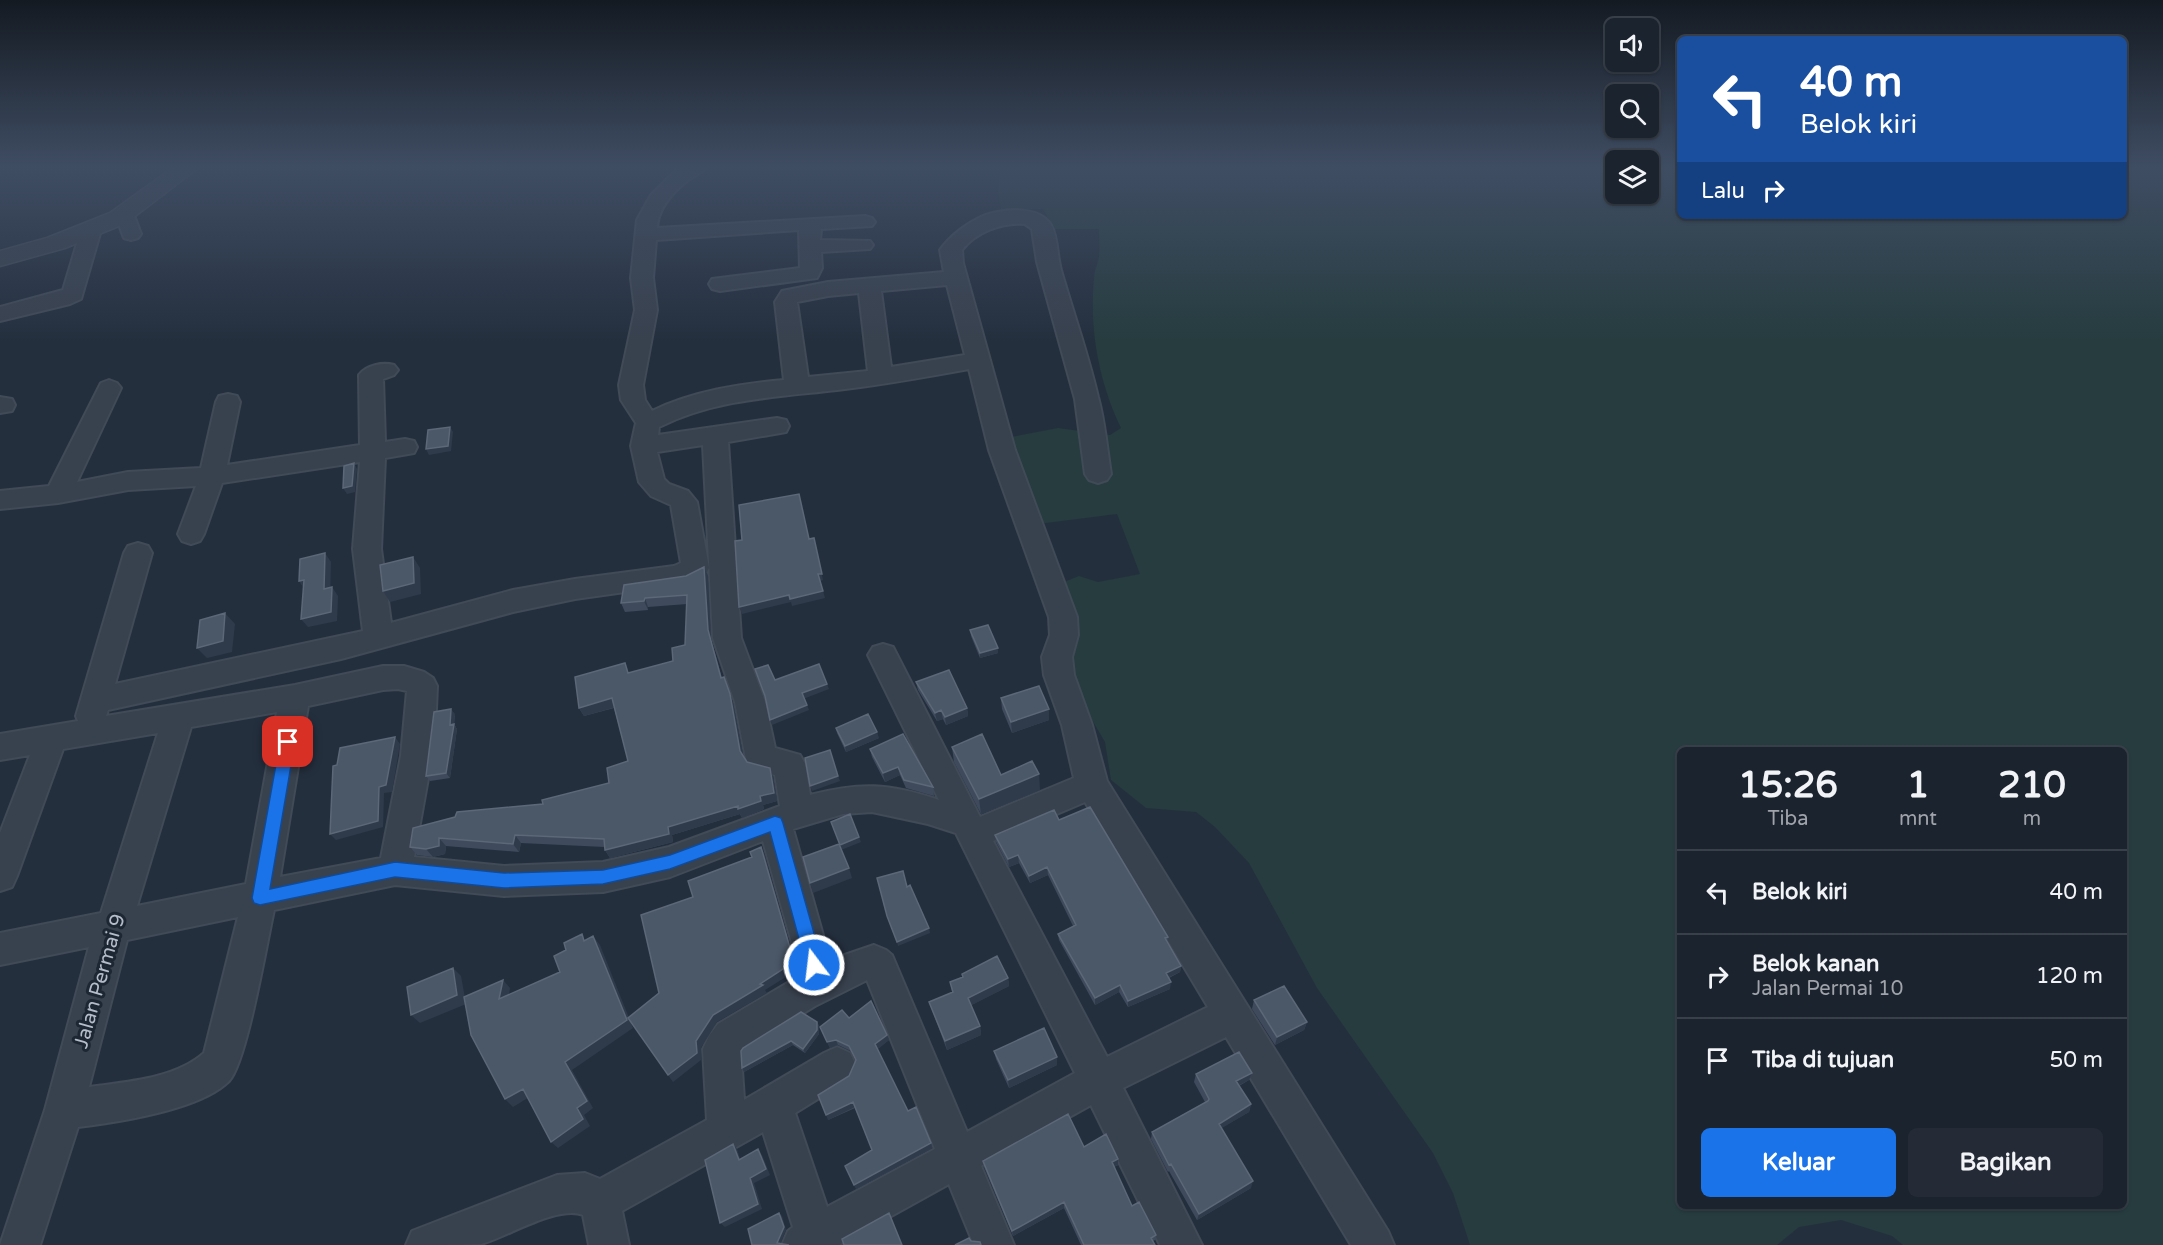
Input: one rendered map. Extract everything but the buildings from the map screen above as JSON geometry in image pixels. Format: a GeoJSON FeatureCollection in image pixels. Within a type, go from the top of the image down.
{"type":"FeatureCollection","features":[{"type":"Feature","properties":{"kind":"street"},"geometry":{"type":"LineString","coordinates":[[0,259],[91,230],[121,225]]}},
{"type":"Feature","properties":{"kind":"street"},"geometry":{"type":"LineString","coordinates":[[96,700],[341,648],[513,601],[574,589],[679,576],[693,571],[684,502],[655,487],[646,435],[633,400],[631,385],[646,310],[642,278],[647,225]]}},
{"type":"Feature","properties":{"kind":"street"},"geometry":{"type":"LineString","coordinates":[[645,235],[787,225]]}},
{"type":"Feature","properties":{"kind":"street"},"geometry":{"type":"LineString","coordinates":[[720,284],[807,273],[811,268],[810,236],[804,225]]}},
{"type":"Feature","properties":{"kind":"street"},"geometry":{"type":"LineString","coordinates":[[810,236],[818,225]]}},
{"type":"Feature","properties":{"kind":"street"},"geometry":{"type":"LineString","coordinates":[[983,225],[958,241],[951,250],[955,278],[1002,450],[1064,617],[1064,635],[1058,657],[1059,675],[1077,725],[1092,785],[1374,1245]]}},
{"type":"Feature","properties":{"kind":"street"},"geometry":{"type":"LineString","coordinates":[[1040,225],[1087,399],[1098,474]]}},
{"type":"Feature","properties":{"kind":"street"},"geometry":{"type":"LineString","coordinates":[[0,314],[62,299],[73,294],[91,230]]}},
{"type":"Feature","properties":{"kind":"street"},"geometry":{"type":"LineString","coordinates":[[810,236],[863,245]]}},
{"type":"Feature","properties":{"kind":"street"},"geometry":{"type":"LineString","coordinates":[[797,386],[787,299],[796,293],[955,278]]}},
{"type":"Feature","properties":{"kind":"street"},"geometry":{"type":"LineString","coordinates":[[869,285],[880,377]]}},
{"type":"Feature","properties":{"kind":"street"},"geometry":{"type":"LineString","coordinates":[[646,435],[667,412],[696,402],[740,393],[880,377],[979,360]]}},
{"type":"Feature","properties":{"kind":"street"},"geometry":{"type":"LineString","coordinates":[[378,637],[367,549],[374,452],[371,375],[386,370]]}},
{"type":"Feature","properties":{"kind":"street"},"geometry":{"type":"LineString","coordinates":[[58,494],[110,388]]}},
{"type":"Feature","properties":{"kind":"street"},"geometry":{"type":"LineString","coordinates":[[190,534],[212,476],[228,402]]}},
{"type":"Feature","properties":{"kind":"street"},"geometry":{"type":"LineString","coordinates":[[646,435],[715,437],[777,426]]}},
{"type":"Feature","properties":{"kind":"street"},"geometry":{"type":"LineString","coordinates":[[715,437],[727,638],[750,702],[762,759],[789,764],[786,818],[814,965],[822,984]]}},
{"type":"Feature","properties":{"kind":"street"},"geometry":{"type":"LineString","coordinates":[[0,500],[58,494],[128,481],[212,476],[405,447]]}},
{"type":"Feature","properties":{"kind":"street"},"geometry":{"type":"LineString","coordinates":[[87,733],[138,553]]}},
{"type":"Feature","properties":{"kind":"street"},"geometry":{"type":"LineString","coordinates":[[883,656],[968,828],[1100,1080],[1182,1245]]}},
{"type":"Feature","properties":{"kind":"street"},"geometry":{"type":"LineString","coordinates":[[0,747],[296,697],[397,676],[417,681],[422,686],[422,720],[414,776],[395,870]]}},
{"type":"Feature","properties":{"kind":"street"},"geometry":{"type":"LineString","coordinates":[[64,1110],[154,1094],[206,1075],[217,1066],[225,1048],[260,898],[296,697]]}},
{"type":"Feature","properties":{"kind":"street","name":"Jalan Permai 9"},"geometry":{"type":"LineString","coordinates":[[20,1245],[64,1110],[103,960],[178,716]]}},
{"type":"Feature","properties":{"kind":"street"},"geometry":{"type":"LineString","coordinates":[[0,876],[52,738]]}},
{"type":"Feature","properties":{"kind":"street"},"geometry":{"type":"LineString","coordinates":[[0,949],[395,870],[504,880],[603,877],[670,862],[786,818],[843,800],[872,798],[928,810],[968,828],[1092,785]]}},
{"type":"Feature","properties":{"kind":"street"},"geometry":{"type":"LineString","coordinates":[[727,1129],[722,1049],[731,1037],[822,984],[863,964],[874,963],[879,967],[994,1245]]}},
{"type":"Feature","properties":{"kind":"street"},"geometry":{"type":"LineString","coordinates":[[781,1127],[812,1242],[958,1157],[1100,1080],[1233,1014]]}},
{"type":"Feature","properties":{"kind":"street"},"geometry":{"type":"LineString","coordinates":[[600,1201],[727,1129],[784,1100],[837,1066]]}},
{"type":"Feature","properties":{"kind":"street"},"geometry":{"type":"LineString","coordinates":[[426,1245],[557,1195],[576,1192],[591,1193],[600,1201],[609,1245]]}},
{"type":"Feature","properties":{"kind":"green space"},"geometry":{"type":"Polygon","coordinates":[[[1053,225],[2163,225],[2163,1245],[1903,1245],[1892,1236],[1841,1220],[1799,1227],[1777,1245],[1470,1245],[1453,1193],[1433,1153],[1317,988],[1249,863],[1215,827],[1196,812],[1146,808],[1111,780],[1105,742],[1076,693],[1072,652],[1059,584],[1079,576],[1098,582],[1140,574],[1117,514],[1038,524],[1006,438],[1058,428],[1110,435],[1121,428],[1101,374],[1097,355],[1093,298],[1094,276],[1099,253],[1099,229],[1055,229],[1053,225]]]}},
{"type":"Feature","properties":{"kind":"route"},"geometry":{"type":"LineString","coordinates":[[288,742],[260,898],[395,870],[504,880],[603,877],[670,862],[775,823],[814,965]]}}]}
